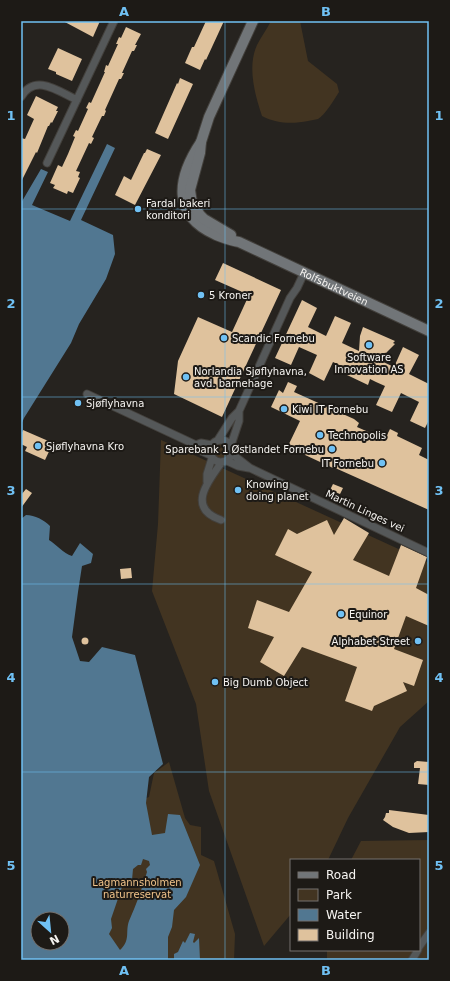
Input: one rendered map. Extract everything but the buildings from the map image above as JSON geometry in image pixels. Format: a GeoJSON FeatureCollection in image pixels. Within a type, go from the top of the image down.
{"type":"FeatureCollection","features":[{"type":"Feature","properties":{"kind":"street"},"geometry":{"type":"LineString","coordinates":[[47,163],[114,21]]}},
{"type":"Feature","properties":{"kind":"street","name":"Rolfsbuktveien"},"geometry":{"type":"LineString","coordinates":[[252,21],[216,99],[201,142],[194,152],[183,182],[182,195],[192,219],[201,228],[229,241],[239,242],[429,332]]}},
{"type":"Feature","properties":{"kind":"street"},"geometry":{"type":"LineString","coordinates":[[21,97],[30,87],[35,85],[44,85],[77,100]]}},
{"type":"Feature","properties":{"kind":"street"},"geometry":{"type":"LineString","coordinates":[[221,520],[210,515],[204,506],[203,493],[207,482],[207,474],[211,456],[210,449],[232,418],[239,411],[292,294],[297,288],[304,273]]}},
{"type":"Feature","properties":{"kind":"street"},"geometry":{"type":"LineString","coordinates":[[87,394],[196,445],[200,450],[211,456],[217,462],[224,462]]}},
{"type":"Feature","properties":{"kind":"street"},"geometry":{"type":"LineString","coordinates":[[207,482],[232,454],[231,445],[239,421],[239,411]]}},
{"type":"Feature","properties":{"kind":"street"},"geometry":{"type":"LineString","coordinates":[[196,445],[225,440],[231,445]]}},
{"type":"Feature","properties":{"kind":"street","name":"Martin Linges vei"},"geometry":{"type":"LineString","coordinates":[[232,454],[250,468],[429,553]]}},
{"type":"Feature","properties":{"kind":"street","name":"Martin Linges vei"},"geometry":{"type":"LineString","coordinates":[[224,462],[250,468]]}},
{"type":"Feature","properties":{"kind":"street"},"geometry":{"type":"LineString","coordinates":[[420,946],[429,933]]}},
{"type":"Feature","properties":{"kind":"street"},"geometry":{"type":"LineString","coordinates":[[412,960],[417,951]]}},
{"type":"Feature","properties":{"kind":"green space"},"geometry":{"type":"Polygon","coordinates":[[[271,21],[300,21],[308,61],[337,84],[339,92],[326,111],[318,119],[297,123],[285,123],[273,121],[262,116],[252,72],[254,54],[257,45],[271,21]]]}},
{"type":"Feature","properties":{"kind":"green space"},"geometry":{"type":"Polygon","coordinates":[[[161,440],[429,563],[429,701],[400,727],[348,818],[328,859],[290,859],[290,915],[264,946],[209,791],[196,704],[152,591],[158,524],[161,440]]]}},
{"type":"Feature","properties":{"kind":"green space"},"geometry":{"type":"Polygon","coordinates":[[[221,443],[227,445],[229,451],[227,457],[221,459],[215,457],[213,451],[215,445],[221,443]]]}},
{"type":"Feature","properties":{"kind":"green space","name":"Lagmannsholmen naturreservat"},"geometry":{"type":"Polygon","coordinates":[[[169,762],[185,818],[190,825],[201,827],[201,855],[214,861],[235,934],[234,960],[53,960],[58,951],[70,951],[70,911],[57,911],[128,805],[149,797],[154,773],[169,762]]]}},
{"type":"Feature","properties":{"kind":"green space"},"geometry":{"type":"Polygon","coordinates":[[[429,840],[429,960],[327,960],[327,951],[420,951],[420,859],[352,859],[361,841],[429,840]]]}},
{"type":"Feature","properties":{"kind":"water"},"geometry":{"type":"Polygon","coordinates":[[[107,144],[115,148],[81,220],[113,235],[115,254],[106,279],[79,324],[71,343],[21,425],[21,203],[41,169],[48,172],[32,205],[70,221],[107,144]]]}},
{"type":"Feature","properties":{"kind":"water"},"geometry":{"type":"Polygon","coordinates":[[[26,515],[29,515],[39,518],[50,526],[49,540],[69,555],[72,556],[80,543],[93,554],[91,563],[82,566],[72,637],[80,661],[89,662],[102,647],[135,655],[163,764],[149,777],[146,803],[152,835],[165,833],[168,814],[180,815],[200,865],[186,897],[174,910],[172,927],[168,937],[168,960],[21,960],[21,519],[26,515]],[[143,859],[141,865],[138,865],[133,869],[132,880],[122,887],[111,919],[112,928],[109,934],[120,950],[127,939],[129,921],[143,885],[147,872],[146,869],[150,865],[149,861],[143,859]]]}},
{"type":"Feature","properties":{"kind":"water"},"geometry":{"type":"Polygon","coordinates":[[[190,933],[195,934],[194,943],[199,938],[200,960],[174,960],[174,954],[178,952],[183,941],[185,943],[190,933]]]}},
{"type":"Feature","properties":{"kind":"place","name":"Fardal bakeri konditori"},"geometry":{"type":"Point","coordinates":[138,209]}},
{"type":"Feature","properties":{"kind":"place","name":"5 Kroner"},"geometry":{"type":"Point","coordinates":[201,295]}},
{"type":"Feature","properties":{"kind":"place","name":"Scandic Fornebu"},"geometry":{"type":"Point","coordinates":[224,338]}},
{"type":"Feature","properties":{"kind":"place","name":"Software Innovation AS"},"geometry":{"type":"Point","coordinates":[369,345]}},
{"type":"Feature","properties":{"kind":"place","name":"Norlandia Sjøflyhavna, avd. barnehage"},"geometry":{"type":"Point","coordinates":[186,377]}},
{"type":"Feature","properties":{"kind":"place","name":"Sjøflyhavna"},"geometry":{"type":"Point","coordinates":[78,403]}},
{"type":"Feature","properties":{"kind":"place","name":"Kiwi IT Fornebu"},"geometry":{"type":"Point","coordinates":[284,409]}},
{"type":"Feature","properties":{"kind":"place","name":"Technopolis"},"geometry":{"type":"Point","coordinates":[320,435]}},
{"type":"Feature","properties":{"kind":"place","name":"Sjøflyhavna Kro"},"geometry":{"type":"Point","coordinates":[38,446]}},
{"type":"Feature","properties":{"kind":"place","name":"Sparebank 1 Østlandet Fornebu"},"geometry":{"type":"Point","coordinates":[332,449]}},
{"type":"Feature","properties":{"kind":"place","name":"IT Fornebu"},"geometry":{"type":"Point","coordinates":[382,463]}},
{"type":"Feature","properties":{"kind":"place","name":"Knowing doing planet"},"geometry":{"type":"Point","coordinates":[238,490]}},
{"type":"Feature","properties":{"kind":"place","name":"Equinor"},"geometry":{"type":"Point","coordinates":[341,614]}},
{"type":"Feature","properties":{"kind":"place","name":"Alphabet Street"},"geometry":{"type":"Point","coordinates":[418,641]}},
{"type":"Feature","properties":{"kind":"place","name":"Big Dumb Object"},"geometry":{"type":"Point","coordinates":[215,682]}}]}
